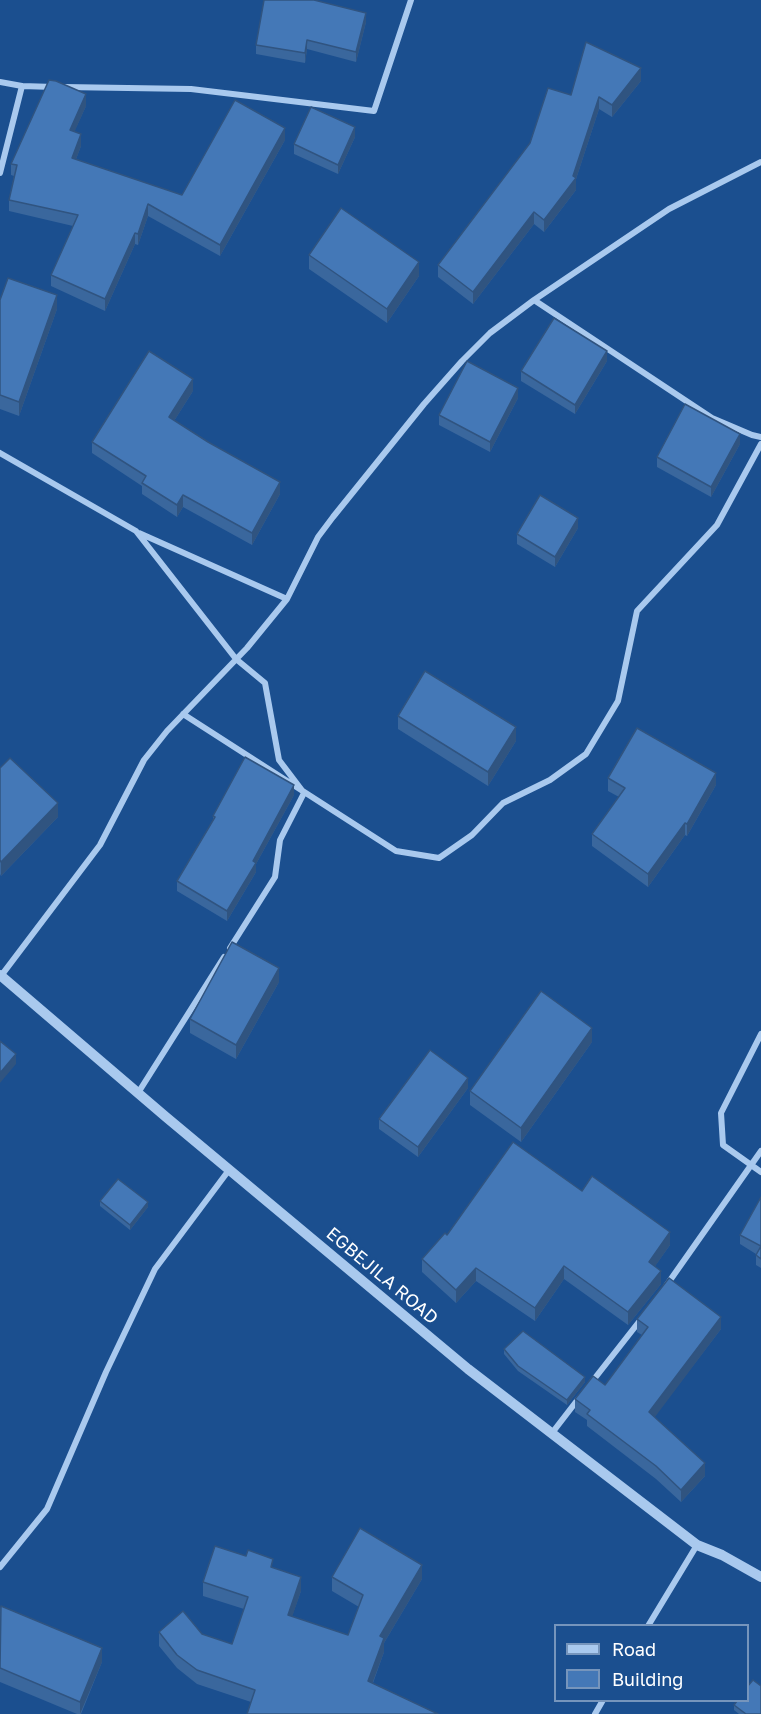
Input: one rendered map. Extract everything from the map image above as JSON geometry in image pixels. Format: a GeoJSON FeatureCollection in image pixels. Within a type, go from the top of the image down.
{"type":"FeatureCollection","features":[{"type":"Feature","properties":{"kind":"street"},"geometry":{"type":"LineString","coordinates":[[0,82],[22,86],[191,89],[374,111],[411,0]]}},
{"type":"Feature","properties":{"kind":"street"},"geometry":{"type":"LineString","coordinates":[[0,173],[22,86]]}},
{"type":"Feature","properties":{"kind":"street"},"geometry":{"type":"LineString","coordinates":[[1,976],[100,845],[144,760],[183,714],[237,659],[287,599],[318,537],[423,404],[490,333],[534,300],[669,210],[761,162]]}},
{"type":"Feature","properties":{"kind":"street"},"geometry":{"type":"LineString","coordinates":[[534,300],[712,418],[761,437]]}},
{"type":"Feature","properties":{"kind":"street"},"geometry":{"type":"LineString","coordinates":[[183,714],[396,851],[439,858],[472,835],[503,803],[550,780],[586,754],[618,701],[637,611],[717,525],[761,444]]}},
{"type":"Feature","properties":{"kind":"street"},"geometry":{"type":"LineString","coordinates":[[0,453],[136,531],[287,599]]}},
{"type":"Feature","properties":{"kind":"street"},"geometry":{"type":"LineString","coordinates":[[136,531],[237,659],[265,683],[279,760],[304,793]]}},
{"type":"Feature","properties":{"kind":"street"},"geometry":{"type":"LineString","coordinates":[[138,1094],[275,877],[280,840],[304,793]]}},
{"type":"Feature","properties":{"kind":"street","name":"EGBEJILA ROAD"},"geometry":{"type":"LineString","coordinates":[[1,976],[138,1094],[468,1369],[697,1545],[722,1555],[761,1577]]}},
{"type":"Feature","properties":{"kind":"street"},"geometry":{"type":"LineString","coordinates":[[761,1034],[721,1113],[723,1145],[761,1172]]}},
{"type":"Feature","properties":{"kind":"street"},"geometry":{"type":"LineString","coordinates":[[660,1294],[761,1151]]}},
{"type":"Feature","properties":{"kind":"street"},"geometry":{"type":"LineString","coordinates":[[0,1567],[47,1509],[106,1372],[155,1269],[229,1170]]}},
{"type":"Feature","properties":{"kind":"street"},"geometry":{"type":"LineString","coordinates":[[588,1387],[645,1313]]}},
{"type":"Feature","properties":{"kind":"street"},"geometry":{"type":"LineString","coordinates":[[552,1433],[581,1396]]}},
{"type":"Feature","properties":{"kind":"street"},"geometry":{"type":"LineString","coordinates":[[649,1624],[697,1545]]}},
{"type":"Feature","properties":{"kind":"building"},"geometry":{"type":"Polygon","coordinates":[[[264,0],[314,0],[366,13],[356,52],[307,40],[305,53],[256,45],[264,0]]]}},
{"type":"Feature","properties":{"kind":"building"},"geometry":{"type":"Polygon","coordinates":[[[586,42],[641,68],[612,105],[599,97],[573,176],[576,178],[544,220],[534,212],[473,292],[438,265],[530,143],[548,88],[571,95],[586,42]]]}},
{"type":"Feature","properties":{"kind":"building"},"geometry":{"type":"Polygon","coordinates":[[[49,80],[86,94],[70,130],[81,134],[72,158],[182,195],[235,100],[285,128],[220,245],[148,204],[138,234],[135,233],[105,299],[51,275],[78,215],[9,200],[17,165],[11,164],[49,80]]]}},
{"type":"Feature","properties":{"kind":"building"},"geometry":{"type":"Polygon","coordinates":[[[311,107],[355,127],[338,165],[294,144],[311,107]]]}},
{"type":"Feature","properties":{"kind":"building"},"geometry":{"type":"Polygon","coordinates":[[[341,208],[419,262],[387,309],[309,255],[341,208]]]}},
{"type":"Feature","properties":{"kind":"building"},"geometry":{"type":"Polygon","coordinates":[[[8,278],[57,295],[19,402],[0,395],[0,300],[8,278]]]}},
{"type":"Feature","properties":{"kind":"building"},"geometry":{"type":"Polygon","coordinates":[[[554,318],[607,351],[575,405],[521,371],[554,318]]]}},
{"type":"Feature","properties":{"kind":"building"},"geometry":{"type":"Polygon","coordinates":[[[149,351],[193,379],[169,417],[208,442],[280,482],[252,533],[183,495],[177,505],[142,483],[146,476],[92,442],[149,351]]]}},
{"type":"Feature","properties":{"kind":"building"},"geometry":{"type":"Polygon","coordinates":[[[467,361],[518,388],[490,442],[439,415],[467,361]]]}},
{"type":"Feature","properties":{"kind":"building"},"geometry":{"type":"Polygon","coordinates":[[[685,404],[740,434],[711,487],[657,457],[685,404]]]}},
{"type":"Feature","properties":{"kind":"building"},"geometry":{"type":"Polygon","coordinates":[[[540,495],[578,518],[555,557],[517,534],[540,495]]]}},
{"type":"Feature","properties":{"kind":"building"},"geometry":{"type":"Polygon","coordinates":[[[425,671],[516,727],[488,772],[398,716],[425,671]]]}},
{"type":"Feature","properties":{"kind":"building"},"geometry":{"type":"Polygon","coordinates":[[[637,728],[716,773],[687,824],[685,823],[648,874],[592,834],[625,788],[608,778],[637,728]]]}},
{"type":"Feature","properties":{"kind":"building"},"geometry":{"type":"Polygon","coordinates":[[[245,757],[294,785],[253,861],[256,863],[227,911],[177,881],[215,817],[213,816],[245,757]]]}},
{"type":"Feature","properties":{"kind":"building"},"geometry":{"type":"Polygon","coordinates":[[[10,758],[58,803],[1,862],[0,768],[10,758]]]}},
{"type":"Feature","properties":{"kind":"building"},"geometry":{"type":"Polygon","coordinates":[[[232,942],[279,968],[236,1045],[190,1019],[232,942]]]}},
{"type":"Feature","properties":{"kind":"building"},"geometry":{"type":"Polygon","coordinates":[[[541,991],[592,1028],[521,1128],[470,1091],[541,991]]]}},
{"type":"Feature","properties":{"kind":"building"},"geometry":{"type":"Polygon","coordinates":[[[0,1041],[16,1054],[0,1073],[0,1041]]]}},
{"type":"Feature","properties":{"kind":"building"},"geometry":{"type":"Polygon","coordinates":[[[430,1050],[468,1078],[418,1147],[379,1119],[430,1050]]]}},
{"type":"Feature","properties":{"kind":"building"},"geometry":{"type":"Polygon","coordinates":[[[513,1142],[582,1191],[592,1176],[670,1232],[649,1262],[661,1271],[628,1312],[564,1266],[535,1308],[476,1268],[456,1290],[422,1259],[445,1233],[447,1235],[513,1142]]]}},
{"type":"Feature","properties":{"kind":"building"},"geometry":{"type":"Polygon","coordinates":[[[118,1179],[148,1202],[130,1225],[100,1201],[118,1179]]]}},
{"type":"Feature","properties":{"kind":"building"},"geometry":{"type":"Polygon","coordinates":[[[761,1197],[761,1246],[740,1235],[761,1197]]]}},
{"type":"Feature","properties":{"kind":"building"},"geometry":{"type":"Polygon","coordinates":[[[761,1246],[761,1259],[756,1255],[761,1246]]]}},
{"type":"Feature","properties":{"kind":"building"},"geometry":{"type":"Polygon","coordinates":[[[669,1278],[721,1317],[649,1412],[705,1463],[681,1490],[656,1466],[587,1414],[590,1410],[575,1399],[593,1376],[605,1385],[648,1327],[637,1319],[669,1278]]]}},
{"type":"Feature","properties":{"kind":"building"},"geometry":{"type":"Polygon","coordinates":[[[523,1331],[585,1377],[567,1400],[518,1366],[504,1349],[523,1331]]]}},
{"type":"Feature","properties":{"kind":"building"},"geometry":{"type":"Polygon","coordinates":[[[360,1528],[422,1565],[380,1636],[384,1638],[368,1681],[438,1714],[247,1714],[255,1690],[197,1670],[177,1655],[159,1632],[183,1611],[202,1634],[232,1644],[248,1597],[203,1582],[215,1546],[246,1556],[248,1550],[273,1559],[271,1567],[301,1577],[288,1615],[348,1635],[363,1595],[332,1577],[360,1528]]]}},
{"type":"Feature","properties":{"kind":"building"},"geometry":{"type":"Polygon","coordinates":[[[1,1606],[102,1648],[80,1702],[0,1668],[1,1606]]]}},
{"type":"Feature","properties":{"kind":"building"},"geometry":{"type":"Polygon","coordinates":[[[753,1680],[761,1686],[761,1714],[746,1714],[734,1705],[736,1702],[749,1702],[749,1685],[753,1680]]]}}]}
